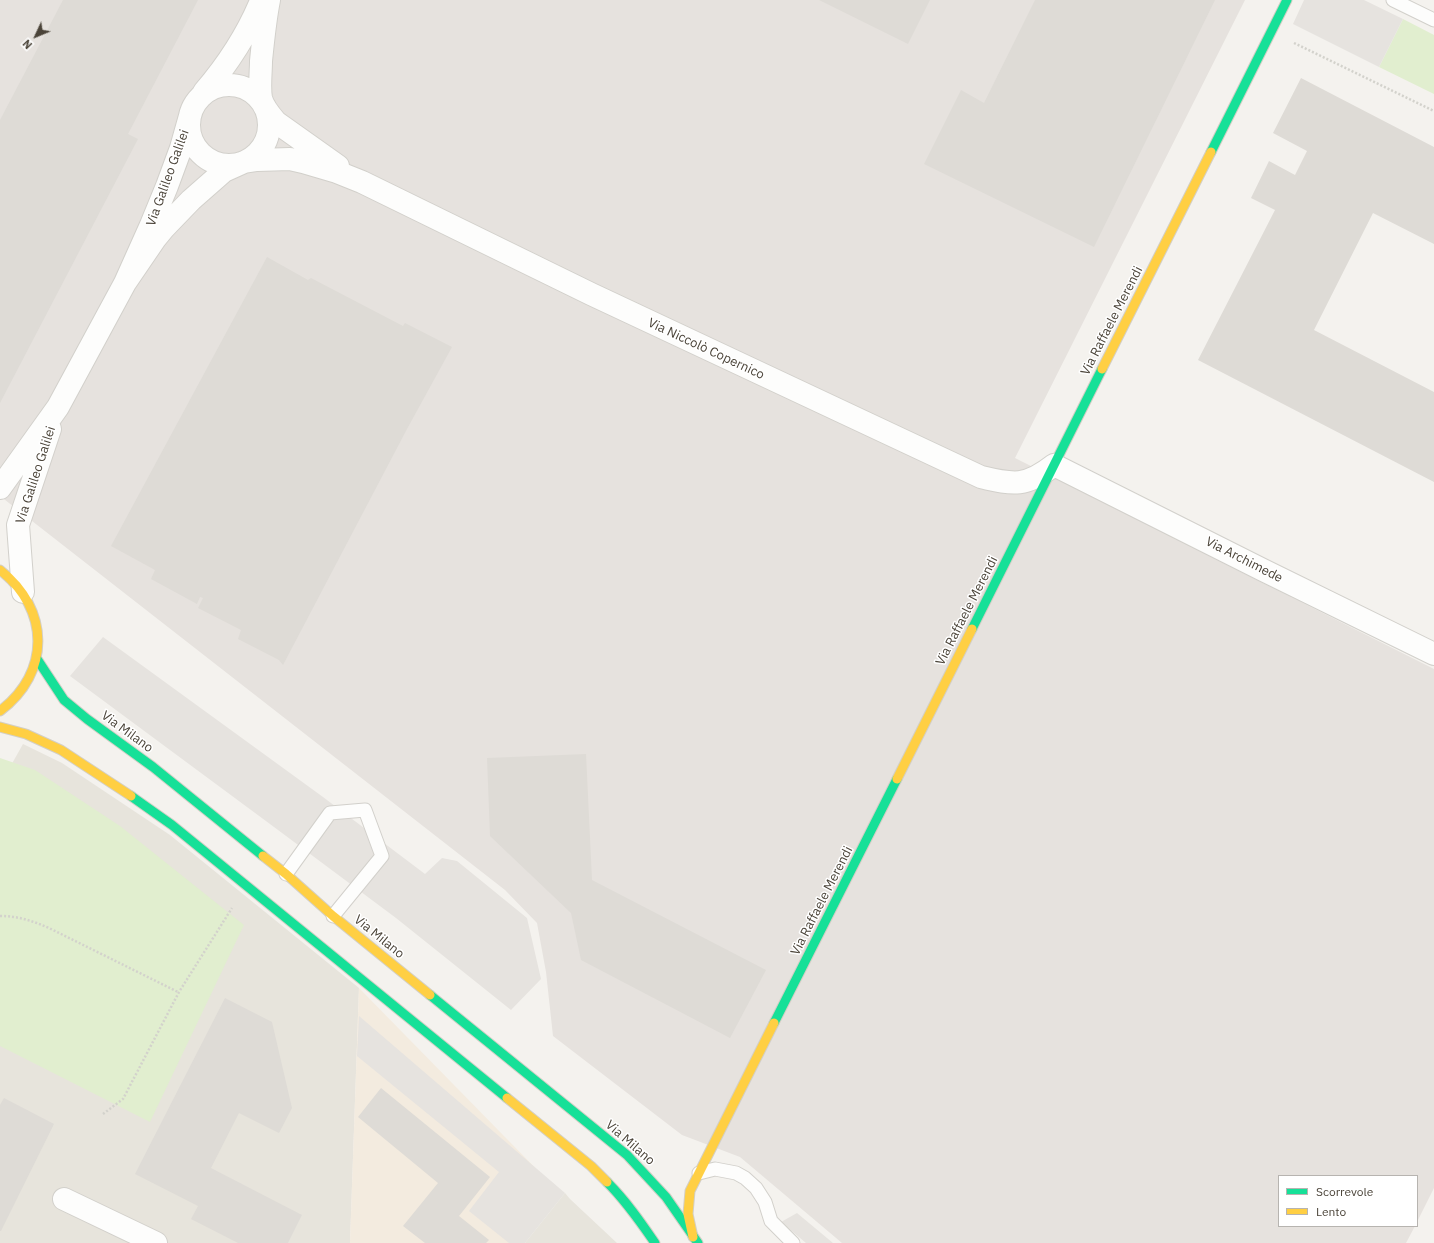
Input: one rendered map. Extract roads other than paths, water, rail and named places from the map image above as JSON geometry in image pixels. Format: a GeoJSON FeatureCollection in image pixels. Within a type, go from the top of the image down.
{"type":"FeatureCollection","features":[{"type":"Feature","properties":{"kind":"main road","name":"Via Raffaele Merendi"},"geometry":{"type":"LineString","coordinates":[[695,1240],[688,1216],[688,1200],[690,1191],[698,1173],[1287,0]]}},
{"type":"Feature","properties":{"kind":"main road"},"geometry":{"type":"LineString","coordinates":[[0,570],[8,575],[23,592],[34,613],[39,636],[37,659],[28,682],[13,702],[0,711]]}},
{"type":"Feature","properties":{"kind":"main road","name":"Via Milano"},"geometry":{"type":"LineString","coordinates":[[37,659],[64,700],[87,719],[153,767],[286,874],[334,916],[627,1155],[655,1183],[695,1240]]}},
{"type":"Feature","properties":{"kind":"main road"},"geometry":{"type":"LineString","coordinates":[[0,727],[26,734],[61,750],[117,786],[172,825],[591,1166],[621,1196],[655,1243]]}},
{"type":"Feature","properties":{"kind":"street","name":"Via Galileo Galilei"},"geometry":{"type":"LineString","coordinates":[[0,488],[58,407],[125,283],[152,225],[195,107],[237,49],[251,24],[261,0]]}},
{"type":"Feature","properties":{"kind":"street"},"geometry":{"type":"LineString","coordinates":[[266,109],[261,100],[251,91],[233,85],[221,85],[206,92],[195,107],[189,126],[191,136],[198,150],[206,158],[224,165],[235,165],[244,162],[258,152],[267,138],[269,125],[266,109],[261,98],[260,74],[264,28],[269,0]]}},
{"type":"Feature","properties":{"kind":"street","name":"Via Niccolò Copernico"},"geometry":{"type":"LineString","coordinates":[[266,109],[276,122],[362,182]]}},
{"type":"Feature","properties":{"kind":"street","name":"Via Niccolò Copernico"},"geometry":{"type":"LineString","coordinates":[[244,162],[268,159],[290,159],[320,167],[362,182],[590,294],[981,477],[999,482],[1013,483],[1028,481],[1040,476],[1054,465]]}},
{"type":"Feature","properties":{"kind":"street","name":"Via Galileo Galilei"},"geometry":{"type":"LineString","coordinates":[[125,283],[155,239],[191,200],[224,171],[244,162]]}},
{"type":"Feature","properties":{"kind":"street","name":"Via Galileo Galilei"},"geometry":{"type":"LineString","coordinates":[[23,592],[18,525],[58,407]]}},
{"type":"Feature","properties":{"kind":"street","name":"Via Archimede"},"geometry":{"type":"LineString","coordinates":[[1054,465],[1434,654]]}},
{"type":"Feature","properties":{"kind":"street"},"geometry":{"type":"LineString","coordinates":[[64,1199],[156,1243]]}},
{"type":"Feature","properties":{"kind":"lane"},"geometry":{"type":"LineString","coordinates":[[1393,0],[1434,20]]}},
{"type":"Feature","properties":{"kind":"lane"},"geometry":{"type":"LineString","coordinates":[[286,874],[330,813],[365,810],[382,856],[334,916]]}},
{"type":"Feature","properties":{"kind":"lane"},"geometry":{"type":"LineString","coordinates":[[698,1173],[715,1169],[736,1173],[745,1178],[756,1188],[765,1202],[771,1221],[793,1243]]}}]}
